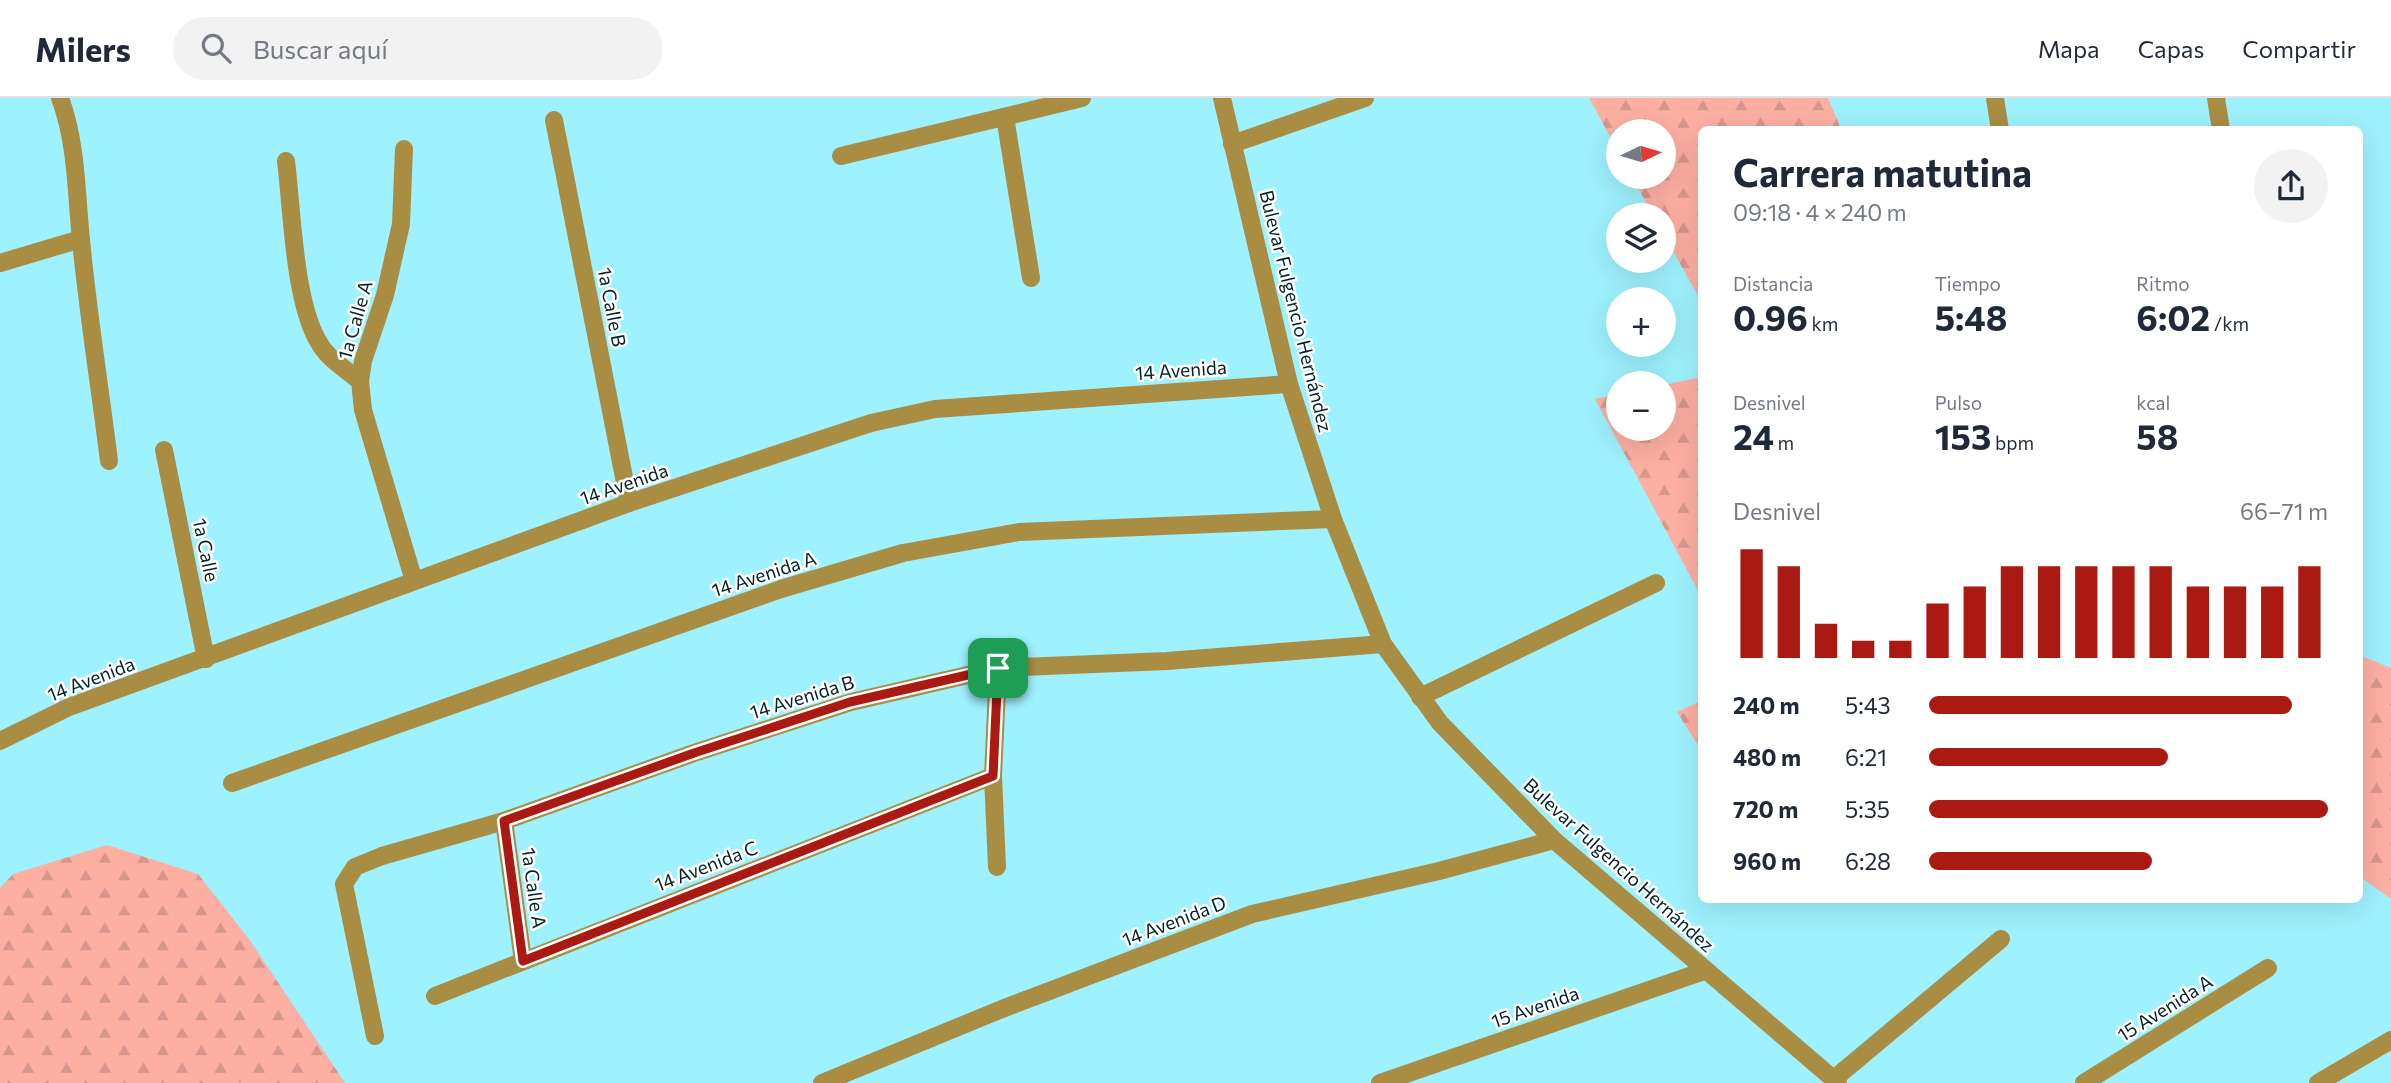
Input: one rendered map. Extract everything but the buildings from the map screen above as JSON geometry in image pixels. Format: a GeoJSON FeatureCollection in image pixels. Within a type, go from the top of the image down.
{"type":"FeatureCollection","features":[{"type":"Feature","properties":{"kind":"street"},"geometry":{"type":"LineString","coordinates":[[60,98],[77,173],[81,239],[109,461]]}},
{"type":"Feature","properties":{"kind":"street"},"geometry":{"type":"LineString","coordinates":[[841,156],[1082,98]]}},
{"type":"Feature","properties":{"kind":"street","name":"Bulevar Fulgencio Hernández"},"geometry":{"type":"LineString","coordinates":[[1222,98],[1289,384],[1333,519],[1384,644],[1440,723],[1554,839],[1704,971],[1836,1081]]}},
{"type":"Feature","properties":{"kind":"street"},"geometry":{"type":"LineString","coordinates":[[1233,144],[1365,98]]}},
{"type":"Feature","properties":{"kind":"street"},"geometry":{"type":"LineString","coordinates":[[1995,98],[1999,126]]}},
{"type":"Feature","properties":{"kind":"street"},"geometry":{"type":"LineString","coordinates":[[2216,98],[2220,126]]}},
{"type":"Feature","properties":{"kind":"street"},"geometry":{"type":"LineString","coordinates":[[1005,117],[1031,278]]}},
{"type":"Feature","properties":{"kind":"street","name":"1a Calle B"},"geometry":{"type":"LineString","coordinates":[[554,120],[629,503]]}},
{"type":"Feature","properties":{"kind":"street","name":"1a Calle A"},"geometry":{"type":"LineString","coordinates":[[404,149],[401,224],[360,381],[363,410],[414,581]]}},
{"type":"Feature","properties":{"kind":"street"},"geometry":{"type":"LineString","coordinates":[[286,161],[303,298],[317,340],[334,361],[360,381]]}},
{"type":"Feature","properties":{"kind":"street"},"geometry":{"type":"LineString","coordinates":[[0,263],[81,239]]}},
{"type":"Feature","properties":{"kind":"street","name":"14 Avenida"},"geometry":{"type":"LineString","coordinates":[[0,741],[69,708],[414,581],[629,503],[871,423],[935,409],[1289,384]]}},
{"type":"Feature","properties":{"kind":"street","name":"1a Calle"},"geometry":{"type":"LineString","coordinates":[[164,450],[206,659]]}},
{"type":"Feature","properties":{"kind":"street","name":"14 Avenida A"},"geometry":{"type":"LineString","coordinates":[[232,783],[781,589],[903,554],[1019,533],[1333,519]]}},
{"type":"Feature","properties":{"kind":"street"},"geometry":{"type":"LineString","coordinates":[[1420,697],[1656,583]]}},
{"type":"Feature","properties":{"kind":"street","name":"14 Avenida B"},"geometry":{"type":"LineString","coordinates":[[375,1036],[344,884],[355,867],[382,856],[504,821],[694,753],[850,702],[998,668],[1167,661],[1384,644]]}},
{"type":"Feature","properties":{"kind":"street"},"geometry":{"type":"LineString","coordinates":[[997,867],[993,776],[998,668]]}},
{"type":"Feature","properties":{"kind":"street","name":"14 Avenida C"},"geometry":{"type":"LineString","coordinates":[[435,996],[993,776]]}},
{"type":"Feature","properties":{"kind":"street","name":"1a Calle A"},"geometry":{"type":"LineString","coordinates":[[504,821],[523,961]]}},
{"type":"Feature","properties":{"kind":"street","name":"14 Avenida D"},"geometry":{"type":"LineString","coordinates":[[822,1083],[1002,1009],[1252,914],[1439,871],[1554,839]]}},
{"type":"Feature","properties":{"kind":"street"},"geometry":{"type":"LineString","coordinates":[[1836,1081],[2001,939]]}},
{"type":"Feature","properties":{"kind":"street","name":"15 Avenida A"},"geometry":{"type":"LineString","coordinates":[[2084,1083],[2268,968]]}},
{"type":"Feature","properties":{"kind":"street","name":"15 Avenida"},"geometry":{"type":"LineString","coordinates":[[1380,1083],[1704,971]]}},
{"type":"Feature","properties":{"kind":"street"},"geometry":{"type":"LineString","coordinates":[[2318,1083],[2391,1040]]}},
{"type":"Feature","properties":{"kind":"green space"},"geometry":{"type":"Polygon","coordinates":[[[1589,98],[1828,98],[1840,126],[1698,126],[1698,296],[1676,256],[1676,203],[1646,203],[1639,189],[1676,189],[1676,119],[1606,119],[1606,129],[1589,98]]]}},
{"type":"Feature","properties":{"kind":"green space"},"geometry":{"type":"Polygon","coordinates":[[[1698,378],[1698,590],[1618,441],[1676,441],[1676,382],[1698,378]]]}},
{"type":"Feature","properties":{"kind":"green space"},"geometry":{"type":"Polygon","coordinates":[[[1606,397],[1606,419],[1595,399],[1606,397]]]}},
{"type":"Feature","properties":{"kind":"green space"},"geometry":{"type":"Polygon","coordinates":[[[2363,657],[2391,668],[2391,899],[2363,879],[2363,657]]]}},
{"type":"Feature","properties":{"kind":"green space"},"geometry":{"type":"Polygon","coordinates":[[[1698,702],[1698,745],[1677,712],[1698,702]]]}},
{"type":"Feature","properties":{"kind":"green space"},"geometry":{"type":"Polygon","coordinates":[[[107,845],[198,874],[249,939],[345,1083],[0,1083],[0,888],[13,874],[107,845]]]}},
{"type":"Feature","properties":{"kind":"route"},"geometry":{"type":"LineString","coordinates":[[998,668],[993,776],[523,961],[504,821],[694,753],[850,702],[998,668]]}}]}
